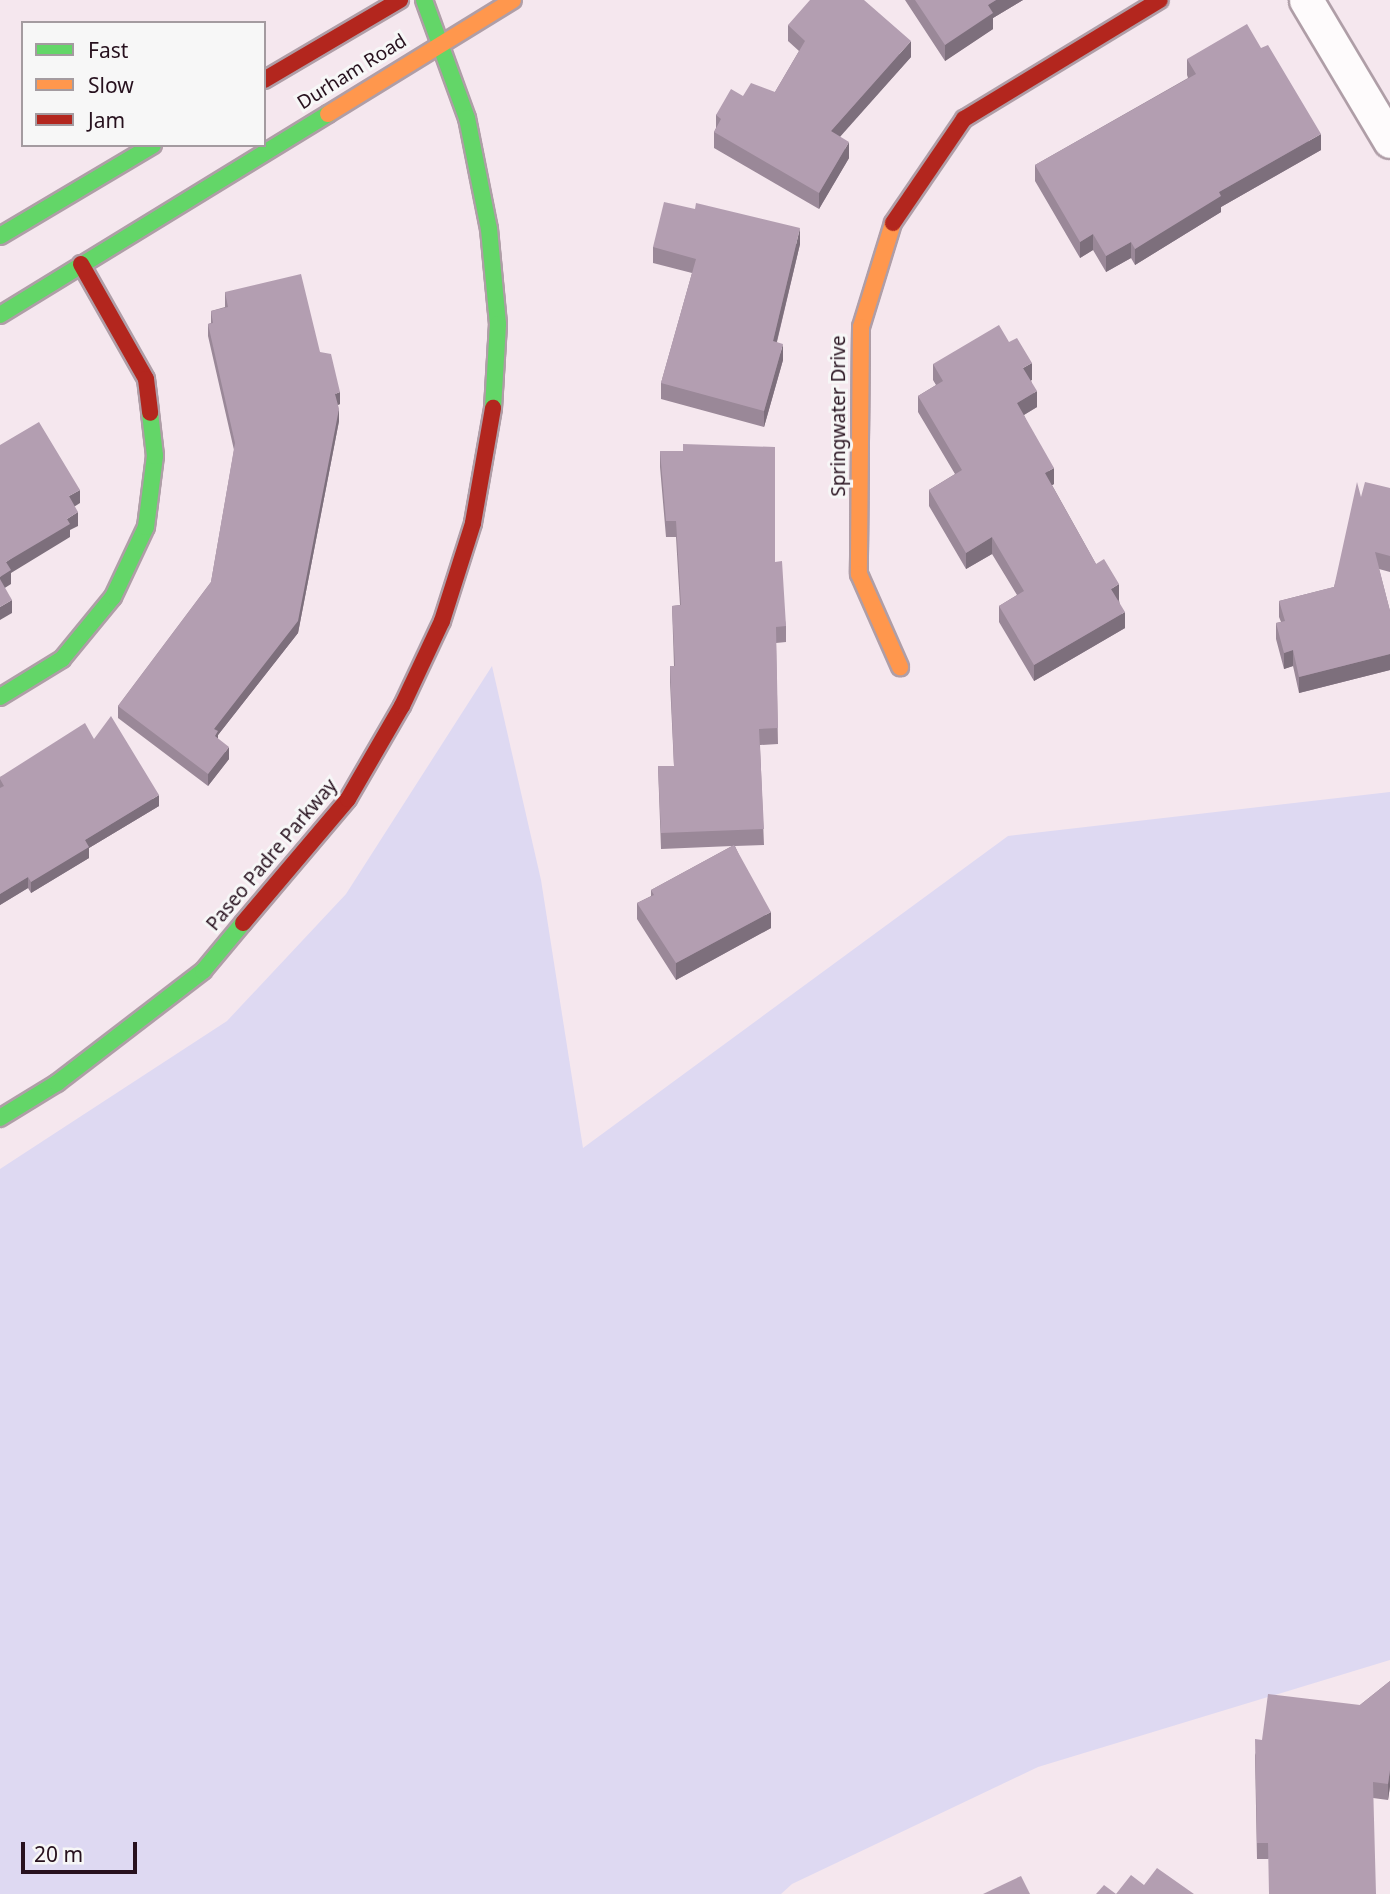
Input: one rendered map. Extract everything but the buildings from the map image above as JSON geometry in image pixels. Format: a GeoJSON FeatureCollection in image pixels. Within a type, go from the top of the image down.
{"type":"FeatureCollection","features":[{"type":"Feature","properties":{"kind":"main road","name":"Durham Road"},"geometry":{"type":"LineString","coordinates":[[266,79],[400,0]]}},
{"type":"Feature","properties":{"kind":"main road","name":"Paseo Padre Parkway"},"geometry":{"type":"LineString","coordinates":[[0,1118],[57,1083],[203,971],[348,799],[402,706],[442,621],[473,523],[492,429],[498,324],[489,229],[467,118],[424,0]]}},
{"type":"Feature","properties":{"kind":"main road","name":"Durham Road"},"geometry":{"type":"LineString","coordinates":[[0,315],[513,0]]}},
{"type":"Feature","properties":{"kind":"main road","name":"Springwater Drive"},"geometry":{"type":"LineString","coordinates":[[900,667],[859,574],[861,327],[895,218],[964,119],[1160,0]]}},
{"type":"Feature","properties":{"kind":"main road"},"geometry":{"type":"LineString","coordinates":[[0,236],[150,147]]}},
{"type":"Feature","properties":{"kind":"main road"},"geometry":{"type":"LineString","coordinates":[[0,697],[62,659],[113,597],[146,527],[155,456],[146,379],[81,264]]}},
{"type":"Feature","properties":{"kind":"street"},"geometry":{"type":"LineString","coordinates":[[1306,0],[1390,141]]}},
{"type":"Feature","properties":{"kind":"shaded area"},"geometry":{"type":"Polygon","coordinates":[[[492,666],[541,880],[583,1148],[1008,836],[1390,792],[1390,1660],[1038,1767],[792,1884],[781,1894],[0,1894],[0,1169],[227,1021],[346,894],[492,666]]]}},
{"type":"Feature","properties":{"kind":"traffic: fast"},"geometry":{"type":"LineString","coordinates":[[424,0],[467,118],[489,229],[498,324],[493,408]]}},
{"type":"Feature","properties":{"kind":"traffic: fast"},"geometry":{"type":"LineString","coordinates":[[0,315],[328,114]]}},
{"type":"Feature","properties":{"kind":"traffic: fast"},"geometry":{"type":"LineString","coordinates":[[0,236],[150,147]]}},
{"type":"Feature","properties":{"kind":"traffic: fast"},"geometry":{"type":"LineString","coordinates":[[0,697],[62,659],[113,597],[146,527],[155,456],[150,413]]}},
{"type":"Feature","properties":{"kind":"traffic: fast"},"geometry":{"type":"LineString","coordinates":[[0,1118],[57,1083],[203,971],[243,923]]}},
{"type":"Feature","properties":{"kind":"traffic: slow"},"geometry":{"type":"LineString","coordinates":[[328,114],[513,0]]}},
{"type":"Feature","properties":{"kind":"traffic: slow"},"geometry":{"type":"LineString","coordinates":[[893,223],[861,327],[859,574],[900,667]]}},
{"type":"Feature","properties":{"kind":"traffic: jam"},"geometry":{"type":"LineString","coordinates":[[266,79],[400,0]]}},
{"type":"Feature","properties":{"kind":"traffic: jam"},"geometry":{"type":"LineString","coordinates":[[893,223],[964,119],[1160,0]]}},
{"type":"Feature","properties":{"kind":"traffic: jam"},"geometry":{"type":"LineString","coordinates":[[81,264],[146,379],[150,413]]}},
{"type":"Feature","properties":{"kind":"traffic: jam"},"geometry":{"type":"LineString","coordinates":[[243,923],[348,799],[402,706],[442,621],[473,523],[493,408]]}}]}
